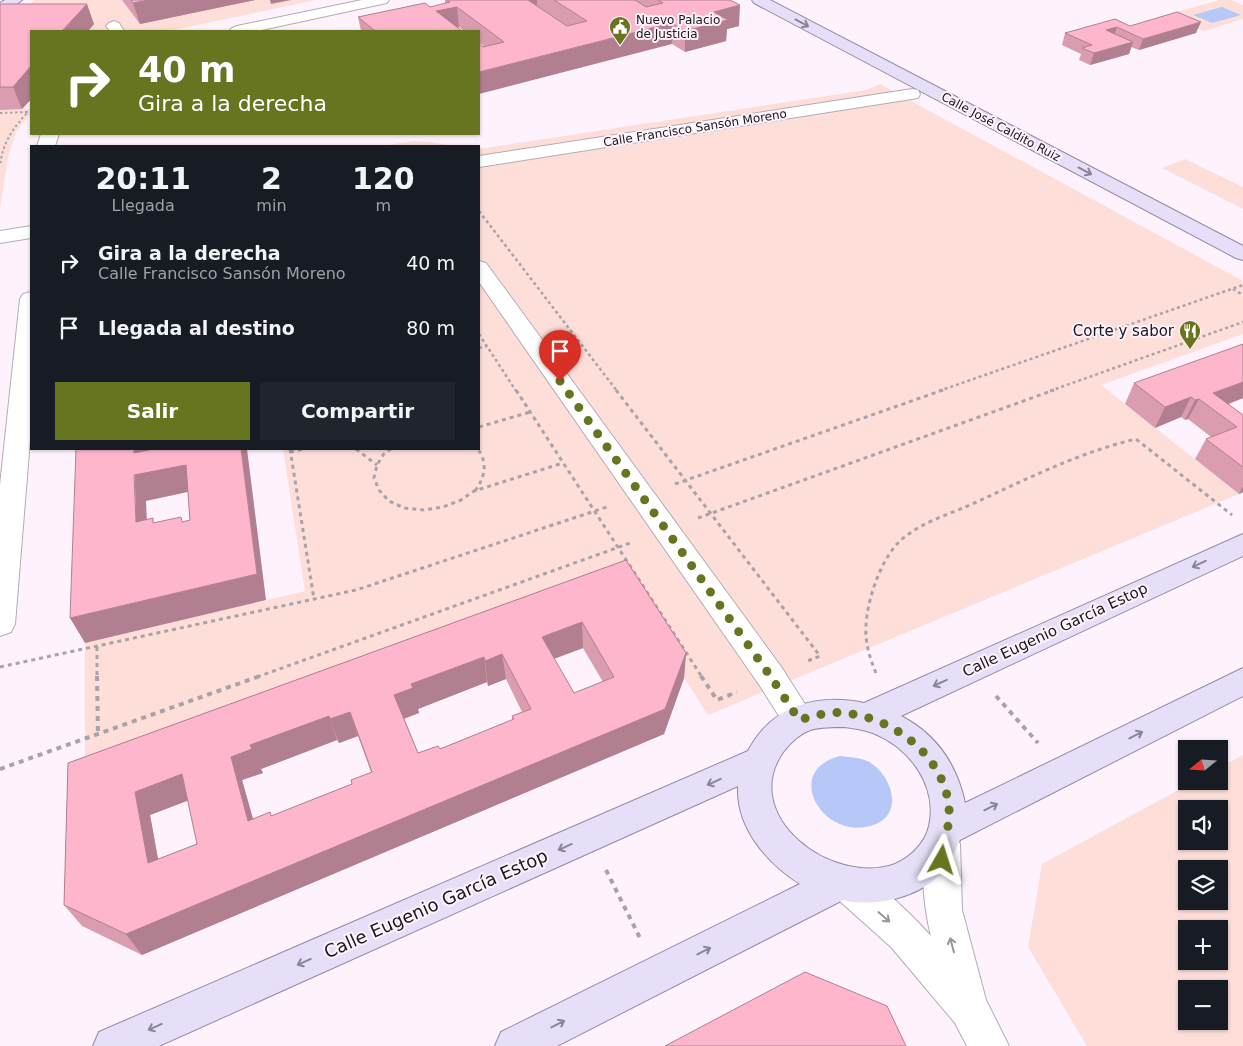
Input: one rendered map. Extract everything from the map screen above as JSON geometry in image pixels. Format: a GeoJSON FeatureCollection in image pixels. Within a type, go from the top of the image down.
{"type":"FeatureCollection","features":[{"type":"Feature","properties":{"kind":"main road"},"geometry":{"type":"LineString","coordinates":[[0,10],[15,0]]}},
{"type":"Feature","properties":{"kind":"main road","name":"Calle José Caldito Ruiz"},"geometry":{"type":"LineString","coordinates":[[759,0],[1243,254]]}},
{"type":"Feature","properties":{"kind":"main road","name":"Calle José Caldito Ruiz"},"geometry":{"type":"LineString","coordinates":[[789,0],[1165,194]]}},
{"type":"Feature","properties":{"kind":"main road","name":"Calle Eugenio García Estop"},"geometry":{"type":"LineString","coordinates":[[879,711],[971,669],[1239,531]]}},
{"type":"Feature","properties":{"kind":"main road"},"geometry":{"type":"LineString","coordinates":[[945,836],[1064,771],[1243,681]]}},
{"type":"Feature","properties":{"kind":"main road"},"geometry":{"type":"LineString","coordinates":[[879,711],[896,729],[920,748],[939,773],[948,801],[945,836],[930,860],[915,874],[894,882],[872,886],[843,884],[806,869],[779,846],[761,820],[755,790],[758,762],[768,744],[782,730],[799,720],[821,714],[879,711]]}},
{"type":"Feature","properties":{"kind":"main road","name":"Calle Eugenio García Estop"},"geometry":{"type":"LineString","coordinates":[[113,1046],[758,762]]}},
{"type":"Feature","properties":{"kind":"main road"},"geometry":{"type":"LineString","coordinates":[[515,1046],[843,884]]}},
{"type":"Feature","properties":{"kind":"street"},"geometry":{"type":"LineString","coordinates":[[242,30],[382,0]]}},
{"type":"Feature","properties":{"kind":"street","name":"Calle Francisco Sansón Moreno"},"geometry":{"type":"LineString","coordinates":[[480,162],[912,94]]}},
{"type":"Feature","properties":{"kind":"street"},"geometry":{"type":"LineString","coordinates":[[0,237],[30,232]]}},
{"type":"Feature","properties":{"kind":"street"},"geometry":{"type":"LineString","coordinates":[[480,269],[771,677],[799,720]]}},
{"type":"Feature","properties":{"kind":"street"},"geometry":{"type":"LineString","coordinates":[[0,624],[30,309]]}},
{"type":"Feature","properties":{"kind":"street"},"geometry":{"type":"LineString","coordinates":[[945,836],[943,910],[969,1009]]}},
{"type":"Feature","properties":{"kind":"street"},"geometry":{"type":"LineString","coordinates":[[843,884],[904,934],[969,1009],[989,1046]]}},
{"type":"Feature","properties":{"kind":"path"},"geometry":{"type":"LineString","coordinates":[[0,113],[28,112],[9,133],[0,166]]}},
{"type":"Feature","properties":{"kind":"path"},"geometry":{"type":"LineString","coordinates":[[480,212],[820,656]]}},
{"type":"Feature","properties":{"kind":"path"},"geometry":{"type":"LineString","coordinates":[[0,668],[356,590],[686,480],[1243,285]]}},
{"type":"Feature","properties":{"kind":"path"},"geometry":{"type":"LineString","coordinates":[[1233,289],[1243,295]]}},
{"type":"Feature","properties":{"kind":"path"},"geometry":{"type":"LineString","coordinates":[[0,769],[1243,322]]}},
{"type":"Feature","properties":{"kind":"path"},"geometry":{"type":"LineString","coordinates":[[480,336],[718,700]]}},
{"type":"Feature","properties":{"kind":"path"},"geometry":{"type":"LineString","coordinates":[[480,348],[487,346]]}},
{"type":"Feature","properties":{"kind":"path"},"geometry":{"type":"LineString","coordinates":[[480,426],[530,412]]}},
{"type":"Feature","properties":{"kind":"path"},"geometry":{"type":"LineString","coordinates":[[879,711],[871,661],[865,638],[867,605],[892,550],[915,530],[1073,459],[1109,445],[1136,439],[1239,531]]}},
{"type":"Feature","properties":{"kind":"path"},"geometry":{"type":"LineString","coordinates":[[290,450],[314,599]]}},
{"type":"Feature","properties":{"kind":"path"},"geometry":{"type":"LineString","coordinates":[[357,450],[377,464]]}},
{"type":"Feature","properties":{"kind":"path"},"geometry":{"type":"LineString","coordinates":[[389,450],[385,452],[377,464],[374,478],[378,490],[389,501],[404,508],[424,510],[443,508],[461,500],[474,491],[483,480],[486,468],[484,456],[479,450]]}},
{"type":"Feature","properties":{"kind":"path"},"geometry":{"type":"LineString","coordinates":[[474,491],[563,463]]}},
{"type":"Feature","properties":{"kind":"path"},"geometry":{"type":"LineString","coordinates":[[97,646],[98,734]]}},
{"type":"Feature","properties":{"kind":"path"},"geometry":{"type":"LineString","coordinates":[[971,669],[1064,771]]}},
{"type":"Feature","properties":{"kind":"path"},"geometry":{"type":"LineString","coordinates":[[590,836],[657,975]]}},
{"type":"Feature","properties":{"kind":"shaded area"},"geometry":{"type":"Polygon","coordinates":[[[35,0],[316,0],[174,30],[30,30],[30,101],[23,109],[30,109],[30,114],[16,132],[8,157],[0,208],[0,25],[35,0]]]}},
{"type":"Feature","properties":{"kind":"shaded area"},"geometry":{"type":"Polygon","coordinates":[[[1219,0],[1231,0],[1243,5],[1243,19],[1204,31],[1166,15],[1219,0]]]}},
{"type":"Feature","properties":{"kind":"shaded area"},"geometry":{"type":"Polygon","coordinates":[[[880,84],[1243,281],[1243,334],[1101,385],[1239,494],[708,715],[625,586],[85,787],[85,643],[305,591],[283,450],[480,450],[480,149],[866,90],[880,84]]]}},
{"type":"Feature","properties":{"kind":"shaded area"},"geometry":{"type":"Polygon","coordinates":[[[414,141],[448,145],[388,145],[414,141]]]}},
{"type":"Feature","properties":{"kind":"shaded area"},"geometry":{"type":"Polygon","coordinates":[[[1185,159],[1243,187],[1243,209],[1162,168],[1185,159]]]}},
{"type":"Feature","properties":{"kind":"shaded area"},"geometry":{"type":"Polygon","coordinates":[[[1243,755],[1243,1046],[1087,1046],[1028,947],[1042,864],[1178,790],[1228,790],[1228,763],[1243,755]]]}},
{"type":"Feature","properties":{"kind":"water"},"geometry":{"type":"Polygon","coordinates":[[[1222,7],[1241,15],[1212,23],[1193,15],[1222,7]]]}},
{"type":"Feature","properties":{"kind":"water"},"geometry":{"type":"Polygon","coordinates":[[[840,756],[867,761],[882,773],[887,782],[891,791],[892,801],[890,810],[885,818],[876,824],[857,828],[840,824],[826,816],[816,804],[812,790],[813,776],[822,764],[840,756]]]}},
{"type":"Feature","properties":{"kind":"building"},"geometry":{"type":"Polygon","coordinates":[[[131,0],[149,0],[133,3],[131,0]]]}},
{"type":"Feature","properties":{"kind":"building"},"geometry":{"type":"Polygon","coordinates":[[[447,0],[528,0],[567,26],[587,21],[554,0],[635,0],[646,7],[663,3],[658,0],[730,0],[740,5],[714,12],[728,20],[685,31],[672,23],[480,72],[480,45],[483,47],[504,42],[457,7],[436,11],[461,30],[374,30],[358,17],[425,3],[430,7],[450,2],[447,0]]]}},
{"type":"Feature","properties":{"kind":"building"},"geometry":{"type":"Polygon","coordinates":[[[0,4],[87,4],[63,30],[30,30],[30,67],[13,87],[0,87],[0,4]]]}},
{"type":"Feature","properties":{"kind":"building"},"geometry":{"type":"Polygon","coordinates":[[[1177,12],[1201,22],[1143,39],[1117,27],[1106,30],[1133,42],[1094,53],[1082,48],[1092,45],[1065,33],[1115,19],[1130,26],[1177,12]]]}},
{"type":"Feature","properties":{"kind":"building"},"geometry":{"type":"Polygon","coordinates":[[[1243,344],[1243,382],[1213,393],[1243,415],[1243,467],[1206,439],[1237,427],[1199,399],[1195,400],[1191,397],[1165,407],[1134,383],[1243,344]]]}},
{"type":"Feature","properties":{"kind":"building"},"geometry":{"type":"Polygon","coordinates":[[[76,450],[134,450],[134,453],[149,450],[241,450],[257,574],[70,618],[76,450]],[[186,465],[134,475],[136,522],[153,518],[153,523],[181,517],[182,522],[190,520],[186,465]]]}},
{"type":"Feature","properties":{"kind":"building"},"geometry":{"type":"Polygon","coordinates":[[[626,560],[686,653],[665,709],[126,934],[64,905],[68,763],[626,560]],[[582,622],[542,637],[574,693],[614,677],[582,622]],[[502,654],[485,661],[484,657],[411,684],[413,688],[394,695],[418,753],[438,746],[440,749],[514,719],[512,716],[531,709],[502,654]],[[350,712],[330,719],[329,716],[250,745],[252,749],[231,757],[248,821],[270,812],[271,816],[352,784],[351,780],[372,772],[350,712]],[[182,774],[135,792],[148,863],[197,844],[182,774]]]}},
{"type":"Feature","properties":{"kind":"building"},"geometry":{"type":"Polygon","coordinates":[[[805,972],[887,1006],[906,1046],[665,1046],[805,972]]]}},
{"type":"Feature","properties":{"kind":"place","name":"Nuevo Palacio de Justicia"},"geometry":{"type":"Point","coordinates":[620,46]}},
{"type":"Feature","properties":{"kind":"place","name":"Corte y sabor"},"geometry":{"type":"Point","coordinates":[1190,350]}},
{"type":"Feature","properties":{"kind":"route"},"geometry":{"type":"LineString","coordinates":[[560,381],[771,677],[799,720],[821,714],[844,713],[867,717],[896,729],[920,748],[939,773],[948,801],[947,829],[942,844],[942,860]]}}]}
